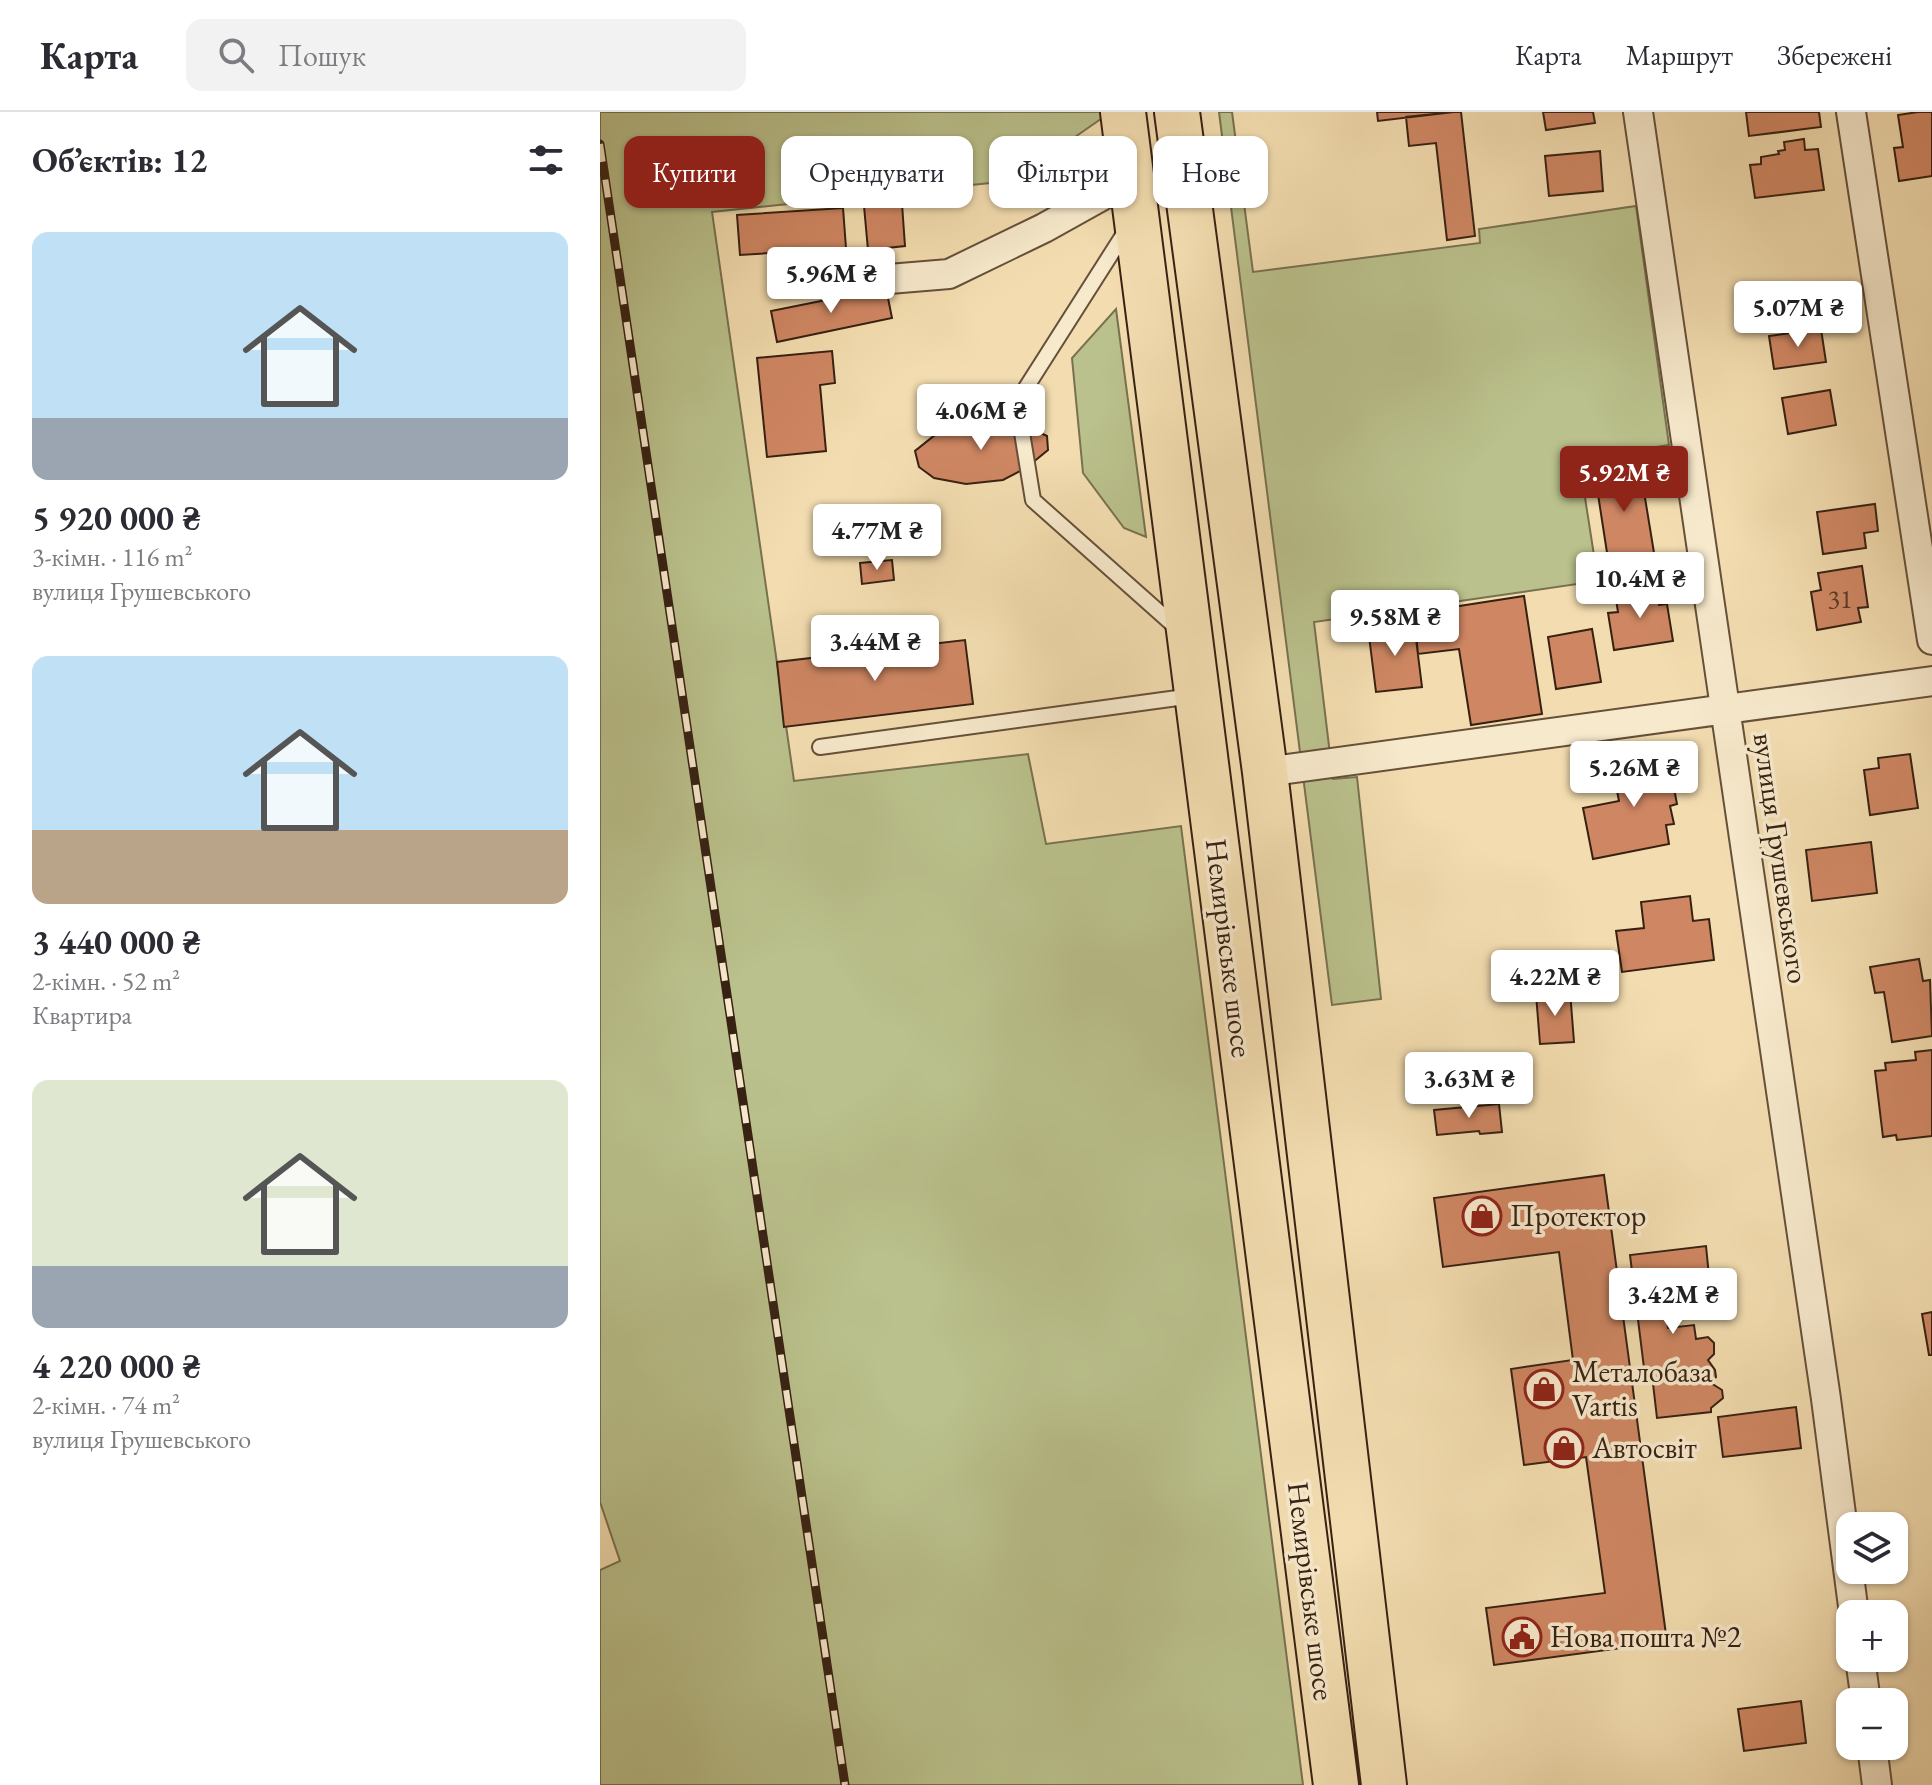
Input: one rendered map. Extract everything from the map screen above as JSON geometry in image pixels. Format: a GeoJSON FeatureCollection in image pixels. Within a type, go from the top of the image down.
{"type":"FeatureCollection","features":[{"type":"Feature","properties":{"kind":"main road","name":"Немирівське шосе"},"geometry":{"type":"LineString","coordinates":[[1123,112],[1126,136]]}},
{"type":"Feature","properties":{"kind":"main road","name":"Немирівське шосе"},"geometry":{"type":"LineString","coordinates":[[1177,112],[1265,772],[1384,1785]]}},
{"type":"Feature","properties":{"kind":"main road","name":"Немирівське шосе"},"geometry":{"type":"LineString","coordinates":[[1135,208],[1336,1785]]}},
{"type":"Feature","properties":{"kind":"street","name":"вулиця Грушевського"},"geometry":{"type":"LineString","coordinates":[[1638,112],[1826,1399],[1852,1600]]}},
{"type":"Feature","properties":{"kind":"street"},"geometry":{"type":"LineString","coordinates":[[1851,112],[1932,640]]}},
{"type":"Feature","properties":{"kind":"street"},"geometry":{"type":"LineString","coordinates":[[853,282],[949,274],[1044,228],[1102,208]]}},
{"type":"Feature","properties":{"kind":"street"},"geometry":{"type":"LineString","coordinates":[[1265,772],[1932,681]]}},
{"type":"Feature","properties":{"kind":"street"},"geometry":{"type":"LineString","coordinates":[[1874,1760],[1877,1785]]}},
{"type":"Feature","properties":{"kind":"lane"},"geometry":{"type":"LineString","coordinates":[[1128,208],[1017,402],[1033,500],[1190,640]]}},
{"type":"Feature","properties":{"kind":"lane"},"geometry":{"type":"LineString","coordinates":[[820,747],[1197,695]]}},
{"type":"Feature","properties":{"kind":"green space"},"geometry":{"type":"Polygon","coordinates":[[[600,112],[1107,112],[1076,136],[989,136],[989,183],[973,185],[973,136],[781,136],[781,205],[765,206],[765,136],[624,136],[624,208],[750,208],[712,212],[794,781],[1028,754],[1046,844],[1181,826],[1303,1785],[600,1785],[600,1570],[620,1561],[600,1502],[600,112]]]}},
{"type":"Feature","properties":{"kind":"green space"},"geometry":{"type":"Polygon","coordinates":[[[1219,112],[1232,112],[1235,136],[1222,136],[1219,112]]]}},
{"type":"Feature","properties":{"kind":"green space"},"geometry":{"type":"Polygon","coordinates":[[[1636,206],[1669,445],[1579,459],[1598,581],[1314,622],[1333,779],[1357,777],[1381,999],[1332,1005],[1231,208],[1245,208],[1253,272],[1480,243],[1479,229],[1636,206]]]}},
{"type":"Feature","properties":{"kind":"green space"},"geometry":{"type":"Polygon","coordinates":[[[1116,309],[1146,537],[1124,528],[1083,473],[1072,358],[1116,309]]]}},
{"type":"Feature","properties":{"kind":"building"},"geometry":{"type":"Polygon","coordinates":[[[1377,112],[1454,112],[1378,121],[1377,112]]]}},
{"type":"Feature","properties":{"kind":"building"},"geometry":{"type":"Polygon","coordinates":[[[1461,112],[1475,236],[1447,240],[1436,143],[1409,146],[1406,117],[1461,112]]]}},
{"type":"Feature","properties":{"kind":"building"},"geometry":{"type":"Polygon","coordinates":[[[1543,112],[1593,112],[1595,123],[1546,130],[1543,112]]]}},
{"type":"Feature","properties":{"kind":"building"},"geometry":{"type":"Polygon","coordinates":[[[1746,112],[1819,112],[1821,127],[1749,136],[1746,112]]]}},
{"type":"Feature","properties":{"kind":"building"},"geometry":{"type":"Polygon","coordinates":[[[1932,112],[1932,176],[1899,181],[1894,148],[1903,147],[1898,115],[1932,112]]]}},
{"type":"Feature","properties":{"kind":"building"},"geometry":{"type":"Polygon","coordinates":[[[1804,139],[1805,150],[1818,149],[1824,190],[1755,198],[1750,165],[1761,164],[1761,157],[1785,150],[1784,142],[1804,139]]]}},
{"type":"Feature","properties":{"kind":"building"},"geometry":{"type":"Polygon","coordinates":[[[1600,151],[1603,191],[1549,196],[1545,156],[1600,151]]]}},
{"type":"Feature","properties":{"kind":"building"},"geometry":{"type":"Polygon","coordinates":[[[843,208],[846,248],[740,255],[737,215],[843,208]]]}},
{"type":"Feature","properties":{"kind":"building"},"geometry":{"type":"Polygon","coordinates":[[[864,208],[902,208],[905,246],[868,250],[864,208]]]}},
{"type":"Feature","properties":{"kind":"building"},"geometry":{"type":"Polygon","coordinates":[[[886,288],[892,318],[777,342],[771,311],[886,288]]]}},
{"type":"Feature","properties":{"kind":"building"},"geometry":{"type":"Polygon","coordinates":[[[1821,329],[1826,362],[1774,369],[1769,336],[1821,329]]]}},
{"type":"Feature","properties":{"kind":"building"},"geometry":{"type":"Polygon","coordinates":[[[832,351],[835,383],[820,385],[826,451],[767,457],[757,358],[832,351]]]}},
{"type":"Feature","properties":{"kind":"building"},"geometry":{"type":"Polygon","coordinates":[[[1830,390],[1836,425],[1788,434],[1782,398],[1830,390]]]}},
{"type":"Feature","properties":{"kind":"building"},"geometry":{"type":"Polygon","coordinates":[[[998,420],[1019,423],[1047,436],[1048,450],[1026,468],[1003,480],[966,484],[934,478],[919,467],[915,451],[935,435],[964,424],[998,420]]]}},
{"type":"Feature","properties":{"kind":"building"},"geometry":{"type":"Polygon","coordinates":[[[1638,455],[1656,565],[1610,572],[1593,462],[1638,455]]]}},
{"type":"Feature","properties":{"kind":"building"},"geometry":{"type":"Polygon","coordinates":[[[1875,504],[1878,531],[1864,533],[1866,548],[1823,554],[1817,512],[1875,504]]]}},
{"type":"Feature","properties":{"kind":"building"},"geometry":{"type":"Polygon","coordinates":[[[892,560],[894,580],[862,584],[860,563],[892,560]]]}},
{"type":"Feature","properties":{"kind":"building"},"geometry":{"type":"Polygon","coordinates":[[[1862,566],[1868,607],[1858,608],[1861,622],[1817,630],[1811,592],[1821,590],[1818,573],[1862,566]]]}},
{"type":"Feature","properties":{"kind":"building"},"geometry":{"type":"Polygon","coordinates":[[[1656,587],[1659,605],[1667,604],[1673,641],[1614,650],[1608,613],[1618,612],[1615,593],[1656,587]]]}},
{"type":"Feature","properties":{"kind":"building"},"geometry":{"type":"Polygon","coordinates":[[[1524,596],[1542,714],[1471,725],[1459,649],[1418,654],[1414,613],[1524,596]]]}},
{"type":"Feature","properties":{"kind":"building"},"geometry":{"type":"Polygon","coordinates":[[[1414,623],[1422,687],[1376,692],[1368,628],[1414,623]]]}},
{"type":"Feature","properties":{"kind":"building"},"geometry":{"type":"Polygon","coordinates":[[[1592,629],[1601,682],[1556,689],[1548,637],[1592,629]]]}},
{"type":"Feature","properties":{"kind":"building"},"geometry":{"type":"Polygon","coordinates":[[[965,640],[973,704],[784,727],[777,662],[965,640]]]}},
{"type":"Feature","properties":{"kind":"building"},"geometry":{"type":"Polygon","coordinates":[[[1667,751],[1677,804],[1670,806],[1674,824],[1666,825],[1669,844],[1593,859],[1583,808],[1619,801],[1612,765],[1667,751]]]}},
{"type":"Feature","properties":{"kind":"building"},"geometry":{"type":"Polygon","coordinates":[[[1910,754],[1918,808],[1870,815],[1864,770],[1879,768],[1878,758],[1910,754]]]}},
{"type":"Feature","properties":{"kind":"building"},"geometry":{"type":"Polygon","coordinates":[[[1871,842],[1877,893],[1812,901],[1806,850],[1871,842]]]}},
{"type":"Feature","properties":{"kind":"building"},"geometry":{"type":"Polygon","coordinates":[[[1690,896],[1693,921],[1709,919],[1714,960],[1622,972],[1616,931],[1644,928],[1641,902],[1690,896]]]}},
{"type":"Feature","properties":{"kind":"building"},"geometry":{"type":"Polygon","coordinates":[[[1919,959],[1923,981],[1930,980],[1932,1036],[1892,1042],[1884,992],[1875,993],[1870,967],[1919,959]]]}},
{"type":"Feature","properties":{"kind":"building"},"geometry":{"type":"Polygon","coordinates":[[[1570,991],[1574,1042],[1540,1044],[1536,994],[1570,991]]]}},
{"type":"Feature","properties":{"kind":"building"},"geometry":{"type":"Polygon","coordinates":[[[1932,1050],[1932,1136],[1897,1140],[1896,1135],[1883,1137],[1875,1071],[1886,1070],[1885,1063],[1916,1060],[1915,1052],[1932,1050]]]}},
{"type":"Feature","properties":{"kind":"building"},"geometry":{"type":"Polygon","coordinates":[[[1499,1104],[1502,1132],[1437,1135],[1434,1110],[1499,1104]]]}},
{"type":"Feature","properties":{"kind":"building"},"geometry":{"type":"Polygon","coordinates":[[[1604,1175],[1667,1642],[1494,1665],[1486,1608],[1605,1593],[1586,1457],[1524,1465],[1511,1369],[1573,1360],[1559,1252],[1443,1267],[1434,1198],[1604,1175]]]}},
{"type":"Feature","properties":{"kind":"building"},"geometry":{"type":"Polygon","coordinates":[[[1706,1246],[1709,1276],[1662,1281],[1668,1328],[1694,1325],[1696,1339],[1708,1337],[1714,1343],[1714,1354],[1708,1360],[1716,1377],[1711,1383],[1722,1390],[1723,1398],[1711,1408],[1711,1412],[1657,1418],[1652,1375],[1645,1376],[1630,1255],[1706,1246]]]}},
{"type":"Feature","properties":{"kind":"building"},"geometry":{"type":"Polygon","coordinates":[[[1932,1312],[1932,1355],[1929,1355],[1922,1314],[1932,1312]]]}},
{"type":"Feature","properties":{"kind":"building"},"geometry":{"type":"Polygon","coordinates":[[[1796,1407],[1801,1448],[1723,1457],[1718,1417],[1796,1407]]]}},
{"type":"Feature","properties":{"kind":"building"},"geometry":{"type":"Polygon","coordinates":[[[1801,1701],[1806,1743],[1744,1751],[1738,1709],[1801,1701]]]}},
{"type":"Feature","properties":{"kind":"railway"},"geometry":{"type":"LineString","coordinates":[[600,144],[845,1785]]}},
{"type":"Feature","properties":{"kind":"place","name":"Протектор"},"geometry":{"type":"Point","coordinates":[1482,1216]}},
{"type":"Feature","properties":{"kind":"place","name":"Металобаза Vartis"},"geometry":{"type":"Point","coordinates":[1544,1389]}},
{"type":"Feature","properties":{"kind":"place","name":"Автосвіт"},"geometry":{"type":"Point","coordinates":[1564,1448]}},
{"type":"Feature","properties":{"kind":"place","name":"Нова пошта №2"},"geometry":{"type":"Point","coordinates":[1522,1637]}}]}
